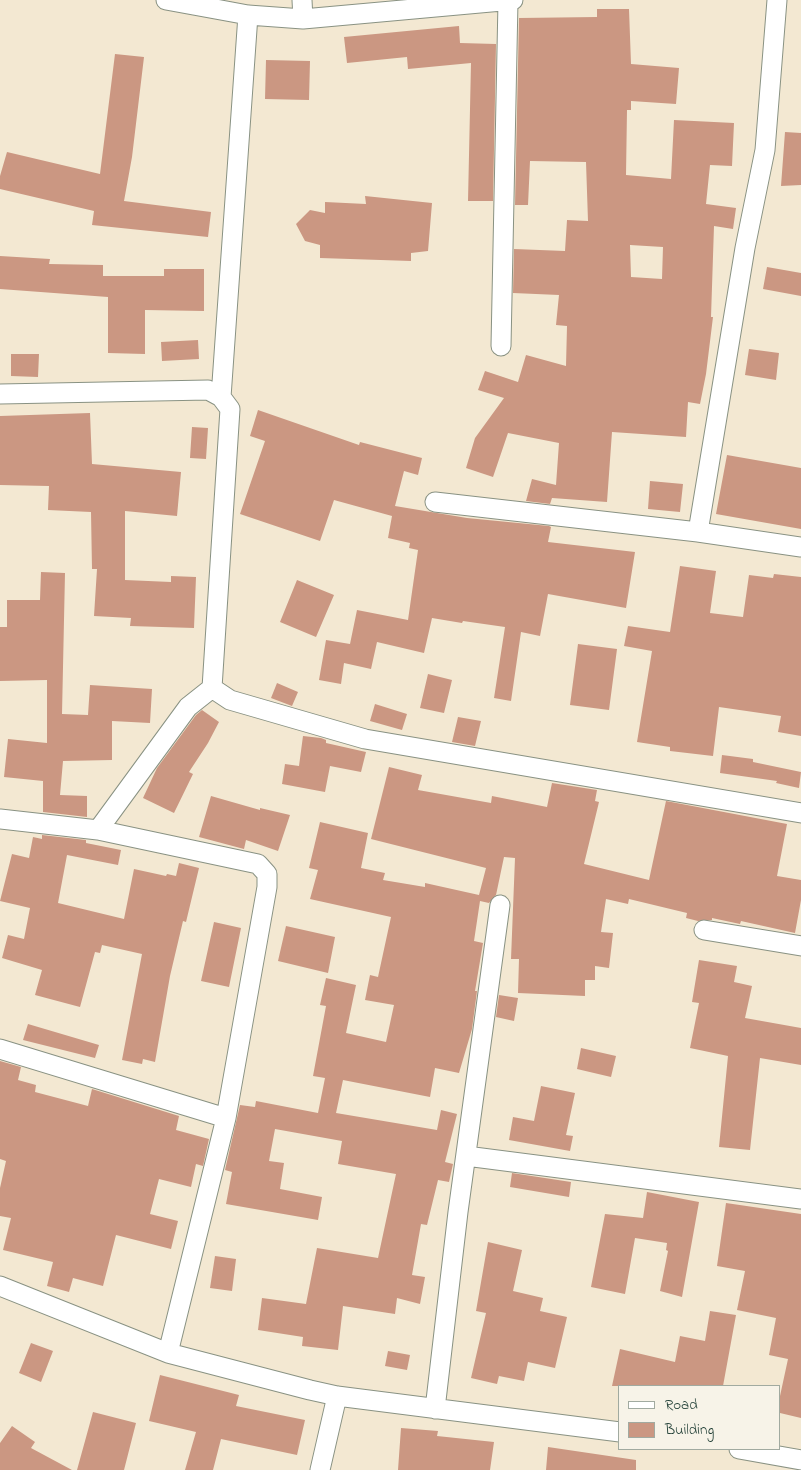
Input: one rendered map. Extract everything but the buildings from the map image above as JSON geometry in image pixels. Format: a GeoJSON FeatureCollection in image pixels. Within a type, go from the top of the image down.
{"type":"FeatureCollection","features":[{"type":"Feature","properties":{"kind":"street"},"geometry":{"type":"LineString","coordinates":[[166,0],[248,15],[303,19],[510,0],[501,346]]}},
{"type":"Feature","properties":{"kind":"street"},"geometry":{"type":"LineString","coordinates":[[302,0],[303,19]]}},
{"type":"Feature","properties":{"kind":"street"},"geometry":{"type":"LineString","coordinates":[[698,532],[745,248],[766,150],[776,0]]}},
{"type":"Feature","properties":{"kind":"street"},"geometry":{"type":"LineString","coordinates":[[221,397],[248,15]]}},
{"type":"Feature","properties":{"kind":"street"},"geometry":{"type":"LineString","coordinates":[[0,394],[208,390],[221,397],[230,409],[212,688],[188,707],[98,830]]}},
{"type":"Feature","properties":{"kind":"street"},"geometry":{"type":"LineString","coordinates":[[435,502],[698,532],[801,547]]}},
{"type":"Feature","properties":{"kind":"street"},"geometry":{"type":"LineString","coordinates":[[212,688],[230,700],[365,739],[801,813]]}},
{"type":"Feature","properties":{"kind":"street"},"geometry":{"type":"LineString","coordinates":[[0,819],[98,830],[258,864],[267,874],[267,887],[226,1118],[168,1353]]}},
{"type":"Feature","properties":{"kind":"street"},"geometry":{"type":"LineString","coordinates":[[435,1409],[466,1156],[500,905]]}},
{"type":"Feature","properties":{"kind":"street"},"geometry":{"type":"LineString","coordinates":[[704,930],[801,946]]}},
{"type":"Feature","properties":{"kind":"street"},"geometry":{"type":"LineString","coordinates":[[0,1049],[226,1118]]}},
{"type":"Feature","properties":{"kind":"street"},"geometry":{"type":"LineString","coordinates":[[466,1156],[801,1199]]}},
{"type":"Feature","properties":{"kind":"street"},"geometry":{"type":"LineString","coordinates":[[0,1286],[168,1353],[337,1396],[618,1432]]}},
{"type":"Feature","properties":{"kind":"street"},"geometry":{"type":"LineString","coordinates":[[320,1470],[337,1396]]}},
{"type":"Feature","properties":{"kind":"street"},"geometry":{"type":"LineString","coordinates":[[745,1450],[801,1460]]}}]}
